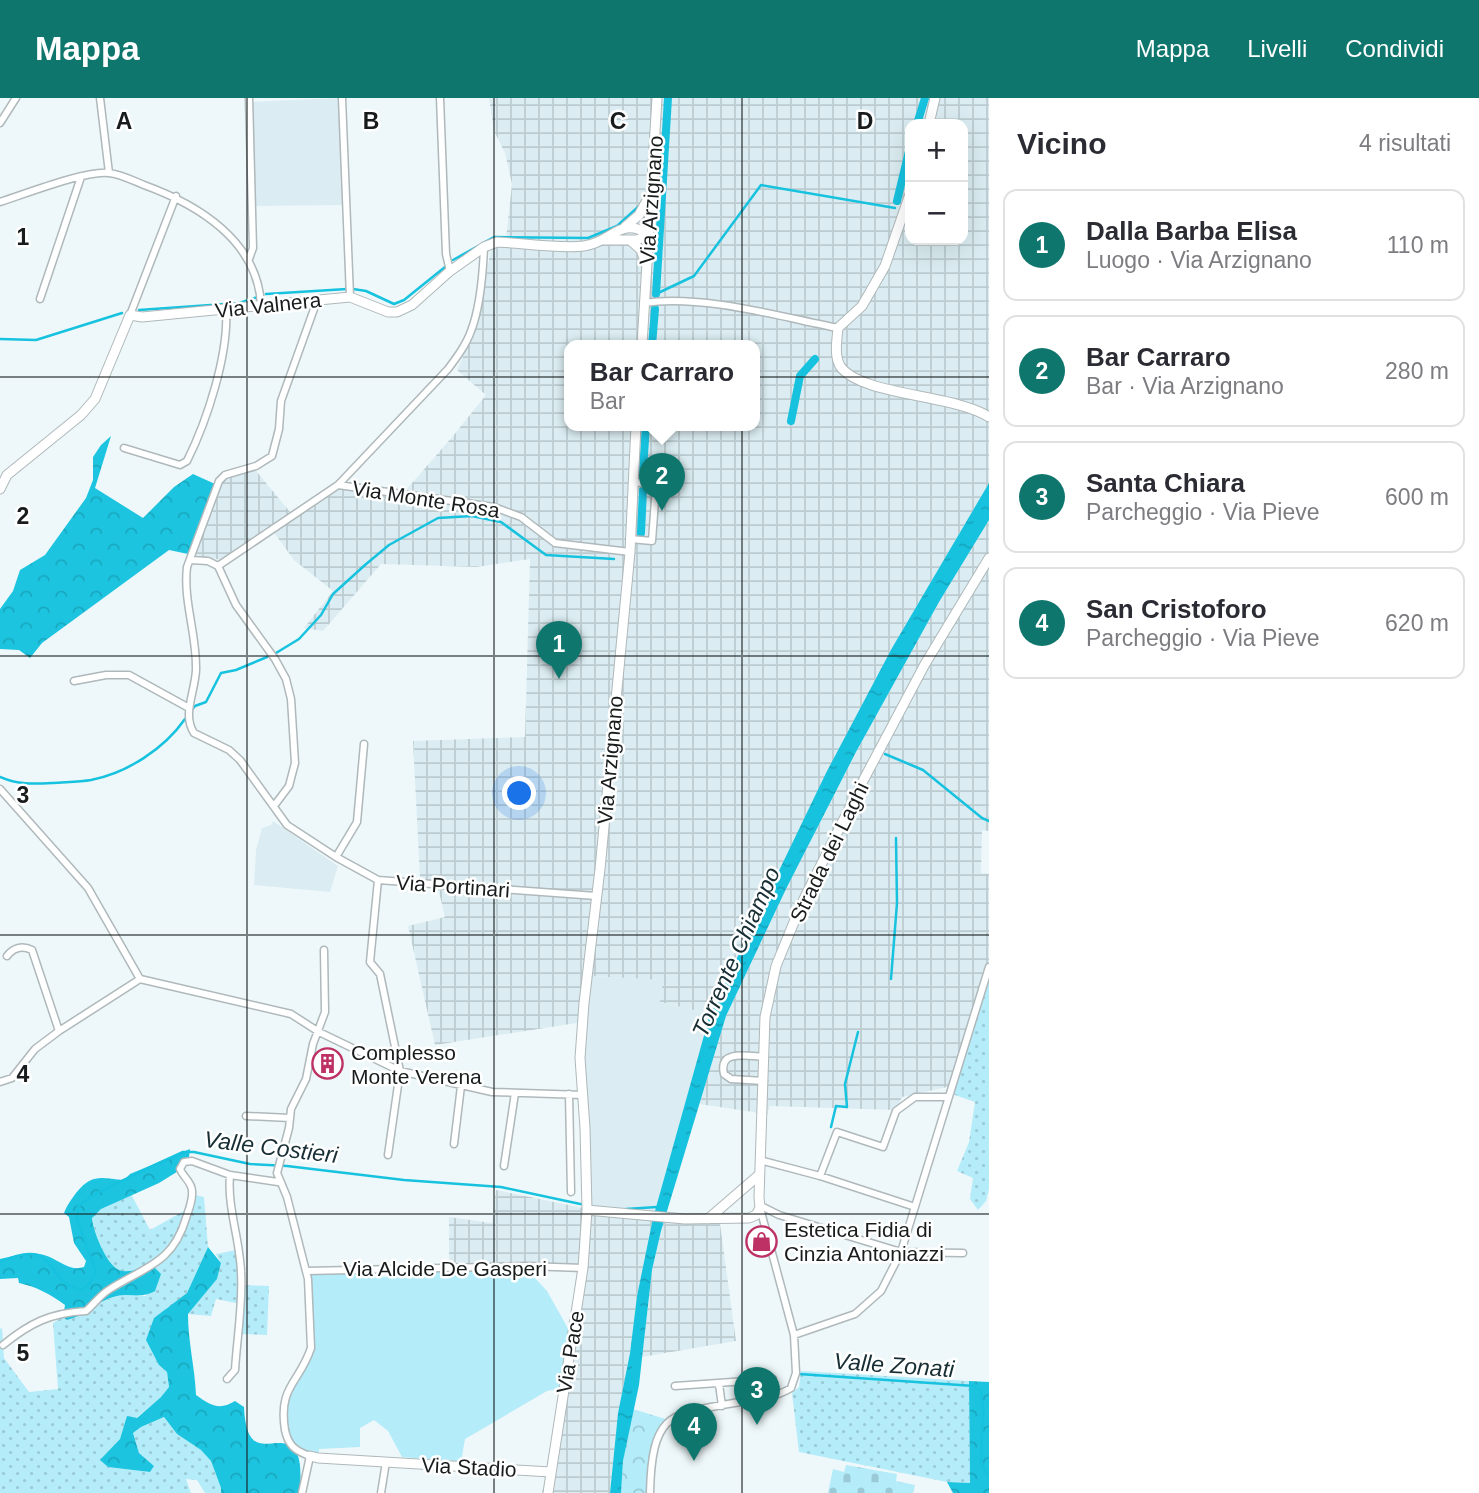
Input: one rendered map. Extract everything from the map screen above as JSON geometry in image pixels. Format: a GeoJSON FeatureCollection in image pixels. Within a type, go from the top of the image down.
{"type":"FeatureCollection","features":[{"type":"Feature","properties":{"kind":"street"},"geometry":{"type":"LineString","coordinates":[[0,123],[16,98]]}},
{"type":"Feature","properties":{"kind":"street"},"geometry":{"type":"LineString","coordinates":[[100,98],[109,173]]}},
{"type":"Feature","properties":{"kind":"street"},"geometry":{"type":"LineString","coordinates":[[248,259],[253,248],[249,98]]}},
{"type":"Feature","properties":{"kind":"street"},"geometry":{"type":"LineString","coordinates":[[342,98],[350,297]]}},
{"type":"Feature","properties":{"kind":"street"},"geometry":{"type":"LineString","coordinates":[[440,98],[446,254],[450,271]]}},
{"type":"Feature","properties":{"kind":"street","name":"Via Arzignano"},"geometry":{"type":"LineString","coordinates":[[642,340],[657,98]]}},
{"type":"Feature","properties":{"kind":"street"},"geometry":{"type":"LineString","coordinates":[[930,119],[935,98]]}},
{"type":"Feature","properties":{"kind":"street"},"geometry":{"type":"LineString","coordinates":[[0,202],[81,177],[109,173],[176,196],[192,205],[238,243],[248,259],[261,295],[261,304]]}},
{"type":"Feature","properties":{"kind":"street"},"geometry":{"type":"LineString","coordinates":[[40,299],[81,177]]}},
{"type":"Feature","properties":{"kind":"street","name":"Via Valnera"},"geometry":{"type":"LineString","coordinates":[[130,315],[142,317],[350,297],[388,312],[397,312],[412,305],[450,271],[484,247],[497,242],[584,246],[603,240],[625,228],[639,215],[652,190]]}},
{"type":"Feature","properties":{"kind":"street"},"geometry":{"type":"LineString","coordinates":[[0,489],[7,475],[81,415],[95,399],[176,196]]}},
{"type":"Feature","properties":{"kind":"street"},"geometry":{"type":"LineString","coordinates":[[905,208],[885,266],[862,306],[838,328],[838,363],[860,380],[959,403],[989,416]]}},
{"type":"Feature","properties":{"kind":"street"},"geometry":{"type":"LineString","coordinates":[[625,228],[636,227],[649,234]]}},
{"type":"Feature","properties":{"kind":"street","name":"Via Valnera"},"geometry":{"type":"LineString","coordinates":[[603,240],[631,241],[649,234]]}},
{"type":"Feature","properties":{"kind":"street"},"geometry":{"type":"LineString","coordinates":[[631,241],[640,250],[647,270]]}},
{"type":"Feature","properties":{"kind":"street"},"geometry":{"type":"LineString","coordinates":[[218,566],[338,485],[448,369],[463,349],[472,329],[484,247]]}},
{"type":"Feature","properties":{"kind":"street"},"geometry":{"type":"LineString","coordinates":[[74,681],[129,674],[189,708],[195,689],[197,650],[186,581],[190,560],[219,481],[225,475],[256,466],[272,456],[279,429],[281,401],[314,309],[315,299]]}},
{"type":"Feature","properties":{"kind":"street"},"geometry":{"type":"LineString","coordinates":[[644,303],[684,301],[838,328]]}},
{"type":"Feature","properties":{"kind":"street"},"geometry":{"type":"LineString","coordinates":[[124,449],[180,465],[187,461],[212,400],[226,309]]}},
{"type":"Feature","properties":{"kind":"street","name":"Via Arzignano"},"geometry":{"type":"LineString","coordinates":[[587,1210],[580,1058],[630,552],[636,431]]}},
{"type":"Feature","properties":{"kind":"street"},"geometry":{"type":"LineString","coordinates":[[630,539],[652,541],[656,487],[633,481]]}},
{"type":"Feature","properties":{"kind":"street","name":"Via Monte Rosa"},"geometry":{"type":"LineString","coordinates":[[338,485],[494,507],[521,517],[555,543],[630,552]]}},
{"type":"Feature","properties":{"kind":"street","name":"Strada dei Laghi"},"geometry":{"type":"LineString","coordinates":[[760,1203],[765,1017],[776,966],[801,905],[914,684],[989,558]]}},
{"type":"Feature","properties":{"kind":"street"},"geometry":{"type":"LineString","coordinates":[[190,560],[208,561],[218,566],[236,605],[286,679],[291,699],[295,763],[289,786],[274,806]]}},
{"type":"Feature","properties":{"kind":"street","name":"Via Portinari"},"geometry":{"type":"LineString","coordinates":[[189,708],[188,719],[194,733],[229,750],[240,760],[287,825],[378,880],[596,896]]}},
{"type":"Feature","properties":{"kind":"street"},"geometry":{"type":"LineString","coordinates":[[336,857],[357,822],[364,744]]}},
{"type":"Feature","properties":{"kind":"street"},"geometry":{"type":"LineString","coordinates":[[0,789],[88,888],[141,979]]}},
{"type":"Feature","properties":{"kind":"street"},"geometry":{"type":"LineString","coordinates":[[378,880],[370,962],[380,974],[400,1071],[388,1155]]}},
{"type":"Feature","properties":{"kind":"street"},"geometry":{"type":"LineString","coordinates":[[7,956],[22,947],[32,950],[59,1031]]}},
{"type":"Feature","properties":{"kind":"street"},"geometry":{"type":"LineString","coordinates":[[302,1493],[310,1456],[292,1447],[287,1439],[283,1401],[308,1359],[311,1348],[306,1271],[287,1197],[276,1173],[281,1162],[293,1104],[306,1079],[313,1044],[325,1012],[324,950]]}},
{"type":"Feature","properties":{"kind":"street"},"geometry":{"type":"LineString","coordinates":[[794,1335],[855,1314],[881,1291],[901,1252],[989,967]]}},
{"type":"Feature","properties":{"kind":"street"},"geometry":{"type":"LineString","coordinates":[[0,1082],[12,1077],[35,1049],[59,1031],[141,979],[291,1014],[319,1032],[400,1071],[492,1092],[583,1094]]}},
{"type":"Feature","properties":{"kind":"street"},"geometry":{"type":"LineString","coordinates":[[764,1057],[730,1056],[724,1059],[722,1066],[724,1074],[731,1079],[764,1081]]}},
{"type":"Feature","properties":{"kind":"street"},"geometry":{"type":"LineString","coordinates":[[454,1144],[461,1086]]}},
{"type":"Feature","properties":{"kind":"street"},"geometry":{"type":"LineString","coordinates":[[504,1166],[514,1093]]}},
{"type":"Feature","properties":{"kind":"street"},"geometry":{"type":"LineString","coordinates":[[569,1094],[571,1192]]}},
{"type":"Feature","properties":{"kind":"street"},"geometry":{"type":"LineString","coordinates":[[820,1176],[837,1132],[883,1147],[896,1111],[915,1097],[948,1097]]}},
{"type":"Feature","properties":{"kind":"street"},"geometry":{"type":"LineString","coordinates":[[246,1116],[290,1118]]}},
{"type":"Feature","properties":{"kind":"street"},"geometry":{"type":"LineString","coordinates":[[760,1160],[915,1207]]}},
{"type":"Feature","properties":{"kind":"street"},"geometry":{"type":"LineString","coordinates":[[2,1345],[47,1317],[70,1311],[86,1311],[110,1289],[144,1271],[171,1250],[184,1226],[192,1197],[191,1184],[182,1175],[180,1168],[184,1162],[192,1161],[230,1175],[278,1182]]}},
{"type":"Feature","properties":{"kind":"street"},"geometry":{"type":"LineString","coordinates":[[708,1219],[760,1174]]}},
{"type":"Feature","properties":{"kind":"street"},"geometry":{"type":"LineString","coordinates":[[227,1379],[235,1370],[242,1290],[230,1175]]}},
{"type":"Feature","properties":{"kind":"street"},"geometry":{"type":"LineString","coordinates":[[737,1194],[750,1190],[760,1203],[779,1215],[901,1252],[964,1252]]}},
{"type":"Feature","properties":{"kind":"street"},"geometry":{"type":"LineString","coordinates":[[737,1194],[733,1207],[741,1216]]}},
{"type":"Feature","properties":{"kind":"street"},"geometry":{"type":"LineString","coordinates":[[752,1217],[760,1203]]}},
{"type":"Feature","properties":{"kind":"street"},"geometry":{"type":"LineString","coordinates":[[650,1493],[651,1464],[657,1436],[668,1421],[686,1411],[782,1393],[791,1388],[796,1373],[794,1335],[760,1203]]}},
{"type":"Feature","properties":{"kind":"street"},"geometry":{"type":"LineString","coordinates":[[587,1210],[667,1218],[752,1217],[761,1223],[768,1236]]}},
{"type":"Feature","properties":{"kind":"street","name":"Via Pace"},"geometry":{"type":"LineString","coordinates":[[548,1493],[583,1268],[587,1210]]}},
{"type":"Feature","properties":{"kind":"street"},"geometry":{"type":"LineString","coordinates":[[765,1222],[769,1217],[779,1215]]}},
{"type":"Feature","properties":{"kind":"street","name":"Via Alcide De Gasperi"},"geometry":{"type":"LineString","coordinates":[[306,1271],[515,1266],[583,1268]]}},
{"type":"Feature","properties":{"kind":"street"},"geometry":{"type":"LineString","coordinates":[[676,1386],[773,1379]]}},
{"type":"Feature","properties":{"kind":"street"},"geometry":{"type":"LineString","coordinates":[[719,1384],[722,1406]]}},
{"type":"Feature","properties":{"kind":"street","name":"Via Stadio"},"geometry":{"type":"LineString","coordinates":[[310,1456],[551,1472]]}},
{"type":"Feature","properties":{"kind":"street"},"geometry":{"type":"LineString","coordinates":[[381,1493],[386,1462]]}},
{"type":"Feature","properties":{"kind":"shaded area"},"geometry":{"type":"Polygon","coordinates":[[[340,98],[344,205],[254,206],[251,102],[340,98]]]}},
{"type":"Feature","properties":{"kind":"shaded area"},"geometry":{"type":"Polygon","coordinates":[[[489,98],[989,98],[989,483],[892,648],[710,1014],[660,1002],[663,980],[591,976],[583,1022],[435,1045],[408,926],[445,917],[439,892],[420,878],[413,741],[525,737],[530,559],[476,567],[381,564],[323,631],[304,628],[333,591],[294,560],[270,527],[221,560],[188,554],[215,484],[230,474],[253,467],[290,512],[341,481],[406,490],[486,395],[457,370],[475,330],[491,249],[506,239],[512,184],[505,153],[494,131],[489,98]]]}},
{"type":"Feature","properties":{"kind":"shaded area"},"geometry":{"type":"Polygon","coordinates":[[[989,520],[989,831],[982,830],[981,873],[989,874],[989,970],[956,1085],[902,1097],[896,1110],[770,1106],[767,1114],[699,1104],[726,1016],[786,889],[856,752],[939,602],[989,520]]]}},
{"type":"Feature","properties":{"kind":"shaded area"},"geometry":{"type":"Polygon","coordinates":[[[273,821],[338,866],[330,892],[254,885],[256,850],[262,828],[271,825],[273,821]]]}},
{"type":"Feature","properties":{"kind":"shaded area"},"geometry":{"type":"Polygon","coordinates":[[[590,976],[663,980],[660,1002],[710,1014],[653,1218],[588,1209],[583,1022],[590,976]]]}},
{"type":"Feature","properties":{"kind":"shaded area"},"geometry":{"type":"Polygon","coordinates":[[[496,1190],[588,1209],[653,1218],[618,1413],[610,1493],[542,1493],[570,1332],[577,1269],[522,1264],[449,1271],[449,1217],[492,1223],[496,1190]]]}},
{"type":"Feature","properties":{"kind":"shaded area"},"geometry":{"type":"Polygon","coordinates":[[[664,1219],[720,1224],[736,1341],[642,1357],[652,1270],[664,1219]]]}},
{"type":"Feature","properties":{"kind":"green space"},"geometry":{"type":"Polygon","coordinates":[[[111,436],[95,488],[143,518],[174,487],[193,474],[215,484],[188,554],[169,550],[42,643],[30,658],[19,650],[0,649],[0,609],[13,591],[20,570],[45,555],[86,498],[93,480],[93,457],[111,436]]]}},
{"type":"Feature","properties":{"kind":"green space"},"geometry":{"type":"Polygon","coordinates":[[[989,970],[989,1189],[986,1201],[978,1210],[970,1199],[973,1178],[957,1171],[969,1142],[975,1102],[952,1094],[989,970]]]}},
{"type":"Feature","properties":{"kind":"green space"},"geometry":{"type":"Polygon","coordinates":[[[190,1149],[188,1165],[159,1183],[101,1209],[92,1218],[101,1247],[114,1267],[127,1271],[151,1264],[161,1274],[155,1291],[145,1295],[110,1298],[67,1320],[63,1317],[65,1305],[54,1297],[19,1283],[18,1278],[0,1279],[0,1259],[22,1254],[44,1255],[73,1268],[84,1267],[86,1261],[74,1243],[69,1217],[64,1213],[82,1187],[97,1178],[124,1180],[130,1174],[190,1149]]]}},
{"type":"Feature","properties":{"kind":"green space"},"geometry":{"type":"Polygon","coordinates":[[[131,1194],[150,1230],[191,1207],[195,1195],[204,1197],[208,1247],[187,1293],[166,1308],[159,1365],[167,1372],[169,1387],[124,1428],[120,1439],[101,1460],[108,1467],[150,1472],[154,1466],[139,1453],[133,1433],[164,1417],[177,1434],[201,1450],[211,1461],[221,1493],[205,1493],[197,1480],[186,1479],[191,1493],[0,1493],[0,1329],[2,1328],[4,1358],[29,1392],[58,1389],[53,1323],[63,1317],[67,1320],[74,1318],[118,1296],[146,1296],[151,1264],[127,1271],[114,1267],[101,1246],[92,1217],[101,1209],[131,1194]]]}},
{"type":"Feature","properties":{"kind":"green space"},"geometry":{"type":"Polygon","coordinates":[[[208,1247],[221,1263],[217,1279],[188,1314],[196,1395],[215,1406],[224,1406],[235,1401],[244,1407],[246,1426],[251,1437],[257,1442],[287,1444],[294,1449],[300,1464],[300,1493],[221,1493],[211,1461],[201,1450],[177,1434],[164,1417],[133,1433],[139,1453],[154,1466],[150,1472],[108,1467],[100,1460],[120,1439],[127,1416],[137,1418],[169,1387],[167,1372],[159,1365],[146,1340],[154,1318],[187,1293],[208,1247]]]}},
{"type":"Feature","properties":{"kind":"green space"},"geometry":{"type":"Polygon","coordinates":[[[236,1250],[239,1285],[269,1286],[267,1335],[240,1334],[241,1304],[216,1299],[211,1316],[188,1314],[217,1279],[221,1263],[216,1254],[236,1250]]]}},
{"type":"Feature","properties":{"kind":"green space"},"geometry":{"type":"Polygon","coordinates":[[[522,1264],[547,1291],[570,1332],[561,1388],[547,1391],[465,1439],[461,1462],[402,1457],[388,1431],[374,1420],[360,1428],[360,1447],[319,1449],[319,1455],[302,1452],[290,1446],[282,1401],[306,1358],[310,1342],[308,1271],[369,1269],[364,1277],[416,1277],[421,1270],[522,1264]]]}},
{"type":"Feature","properties":{"kind":"green space"},"geometry":{"type":"Polygon","coordinates":[[[801,1371],[969,1381],[970,1483],[947,1482],[799,1452],[792,1393],[799,1387],[801,1371]]]}},
{"type":"Feature","properties":{"kind":"green space"},"geometry":{"type":"Polygon","coordinates":[[[969,1381],[989,1382],[989,1493],[953,1493],[947,1482],[970,1483],[969,1381]]]}},
{"type":"Feature","properties":{"kind":"green space"},"geometry":{"type":"Polygon","coordinates":[[[633,1409],[672,1421],[654,1447],[651,1493],[621,1493],[623,1461],[633,1409]]]}},
{"type":"Feature","properties":{"kind":"green space"},"geometry":{"type":"Polygon","coordinates":[[[846,1465],[897,1474],[896,1481],[915,1485],[913,1493],[828,1493],[833,1469],[844,1472],[846,1465]]]}},
{"type":"Feature","properties":{"kind":"water"},"geometry":{"type":"Polygon","coordinates":[[[989,483],[989,520],[939,602],[856,752],[786,889],[726,1016],[661,1231],[652,1270],[639,1385],[623,1461],[621,1493],[610,1493],[618,1413],[653,1218],[710,1014],[826,773],[892,648],[989,483]]]}},
{"type":"Feature","properties":{"kind":"waterway"},"geometry":{"type":"LineString","coordinates":[[656,294],[668,98]]}},
{"type":"Feature","properties":{"kind":"waterway"},"geometry":{"type":"LineString","coordinates":[[919,119],[925,98]]}},
{"type":"Feature","properties":{"kind":"waterway"},"geometry":{"type":"LineString","coordinates":[[897,201],[905,168]]}},
{"type":"Feature","properties":{"kind":"waterway"},"geometry":{"type":"LineString","coordinates":[[656,294],[694,276],[761,185],[895,208]]}},
{"type":"Feature","properties":{"kind":"waterway"},"geometry":{"type":"LineString","coordinates":[[483,243],[494,237],[588,238],[617,226],[638,207]]}},
{"type":"Feature","properties":{"kind":"waterway"},"geometry":{"type":"LineString","coordinates":[[453,260],[478,246]]}},
{"type":"Feature","properties":{"kind":"waterway"},"geometry":{"type":"LineString","coordinates":[[353,289],[366,291],[394,304],[404,300],[445,267]]}},
{"type":"Feature","properties":{"kind":"waterway"},"geometry":{"type":"LineString","coordinates":[[266,294],[347,289]]}},
{"type":"Feature","properties":{"kind":"waterway"},"geometry":{"type":"LineString","coordinates":[[139,310],[239,303],[258,297]]}},
{"type":"Feature","properties":{"kind":"waterway"},"geometry":{"type":"LineString","coordinates":[[652,340],[655,309]]}},
{"type":"Feature","properties":{"kind":"waterway"},"geometry":{"type":"LineString","coordinates":[[0,339],[36,340],[122,313]]}},
{"type":"Feature","properties":{"kind":"waterway"},"geometry":{"type":"LineString","coordinates":[[791,421],[800,376],[815,359]]}},
{"type":"Feature","properties":{"kind":"waterway"},"geometry":{"type":"LineString","coordinates":[[643,470],[646,431]]}},
{"type":"Feature","properties":{"kind":"waterway"},"geometry":{"type":"LineString","coordinates":[[641,533],[643,490]]}},
{"type":"Feature","properties":{"kind":"waterway"},"geometry":{"type":"LineString","coordinates":[[276,653],[299,639],[321,615],[333,594],[365,565],[389,545],[438,518],[472,516],[501,522],[546,555],[614,559]]}},
{"type":"Feature","properties":{"kind":"waterway"},"geometry":{"type":"LineString","coordinates":[[191,711],[195,706],[206,702],[221,673],[267,657]]}},
{"type":"Feature","properties":{"kind":"waterway"},"geometry":{"type":"LineString","coordinates":[[0,777],[33,784],[105,777],[131,766],[156,750],[185,719]]}},
{"type":"Feature","properties":{"kind":"waterway"},"geometry":{"type":"LineString","coordinates":[[885,754],[923,770],[989,821]]}},
{"type":"Feature","properties":{"kind":"waterway","name":"Valle Zonati"},"geometry":{"type":"LineString","coordinates":[[891,979],[897,903],[896,838]]}},
{"type":"Feature","properties":{"kind":"waterway","name":"Valle Zonati"},"geometry":{"type":"LineString","coordinates":[[831,1127],[836,1106],[847,1107],[845,1084],[858,1032]]}},
{"type":"Feature","properties":{"kind":"waterway","name":"Valle Costieri"},"geometry":{"type":"LineString","coordinates":[[0,1262],[19,1255],[33,1254],[42,1257],[61,1279],[82,1290],[96,1272],[77,1219],[78,1206],[97,1193],[183,1152],[250,1164],[501,1187],[585,1205]]}},
{"type":"Feature","properties":{"kind":"waterway","name":"Valle Costieri"},"geometry":{"type":"LineString","coordinates":[[626,1209],[657,1207]]}},
{"type":"Feature","properties":{"kind":"waterway","name":"Valle Zonati"},"geometry":{"type":"LineString","coordinates":[[799,1374],[974,1386],[981,1391],[981,1463],[989,1478]]}},
{"type":"Feature","properties":{"kind":"place","name":"Bar Carraro"},"geometry":{"type":"Point","coordinates":[662,511]}},
{"type":"Feature","properties":{"kind":"place","name":"Dalla Barba Elisa"},"geometry":{"type":"Point","coordinates":[559,679]}},
{"type":"Feature","properties":{"kind":"place","name":"Complesso Monte Verena"},"geometry":{"type":"Point","coordinates":[328,1064]}},
{"type":"Feature","properties":{"kind":"place","name":"Estetica Fidia di Cinzia Antoniazzi"},"geometry":{"type":"Point","coordinates":[761,1241]}},
{"type":"Feature","properties":{"kind":"place","name":"Santa Chiara"},"geometry":{"type":"Point","coordinates":[757,1425]}},
{"type":"Feature","properties":{"kind":"place","name":"San Cristoforo"},"geometry":{"type":"Point","coordinates":[694,1461]}},
{"type":"Feature","properties":{"kind":"water label","name":"Torrente Chiampo"},"geometry":{"type":"Point","coordinates":[736,952]}}]}
